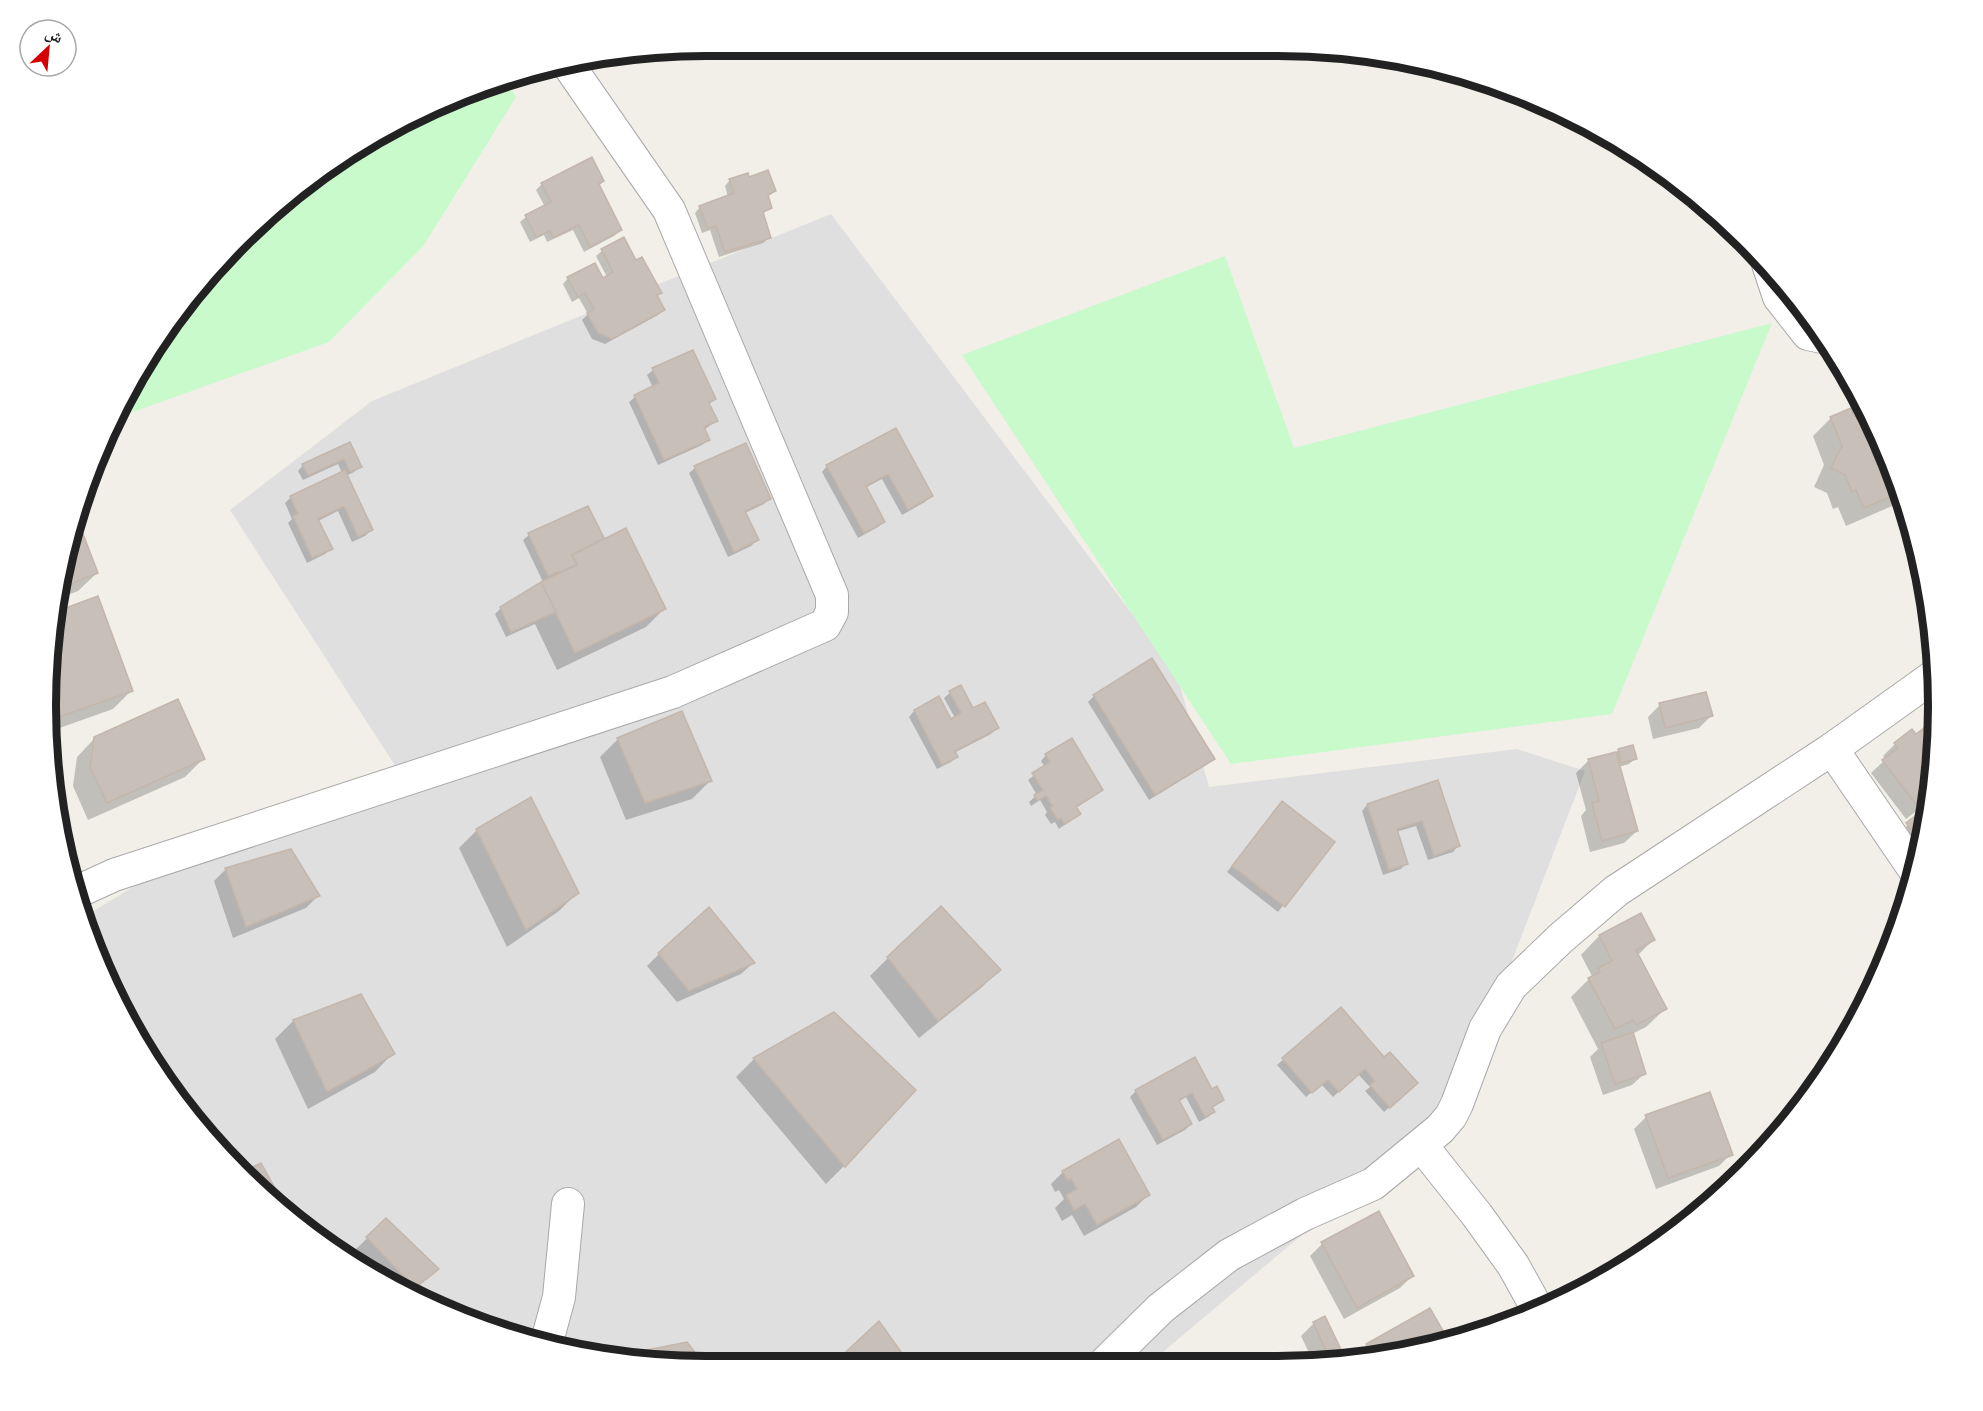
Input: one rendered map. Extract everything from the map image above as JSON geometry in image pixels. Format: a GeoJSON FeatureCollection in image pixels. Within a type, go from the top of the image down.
{"type":"FeatureCollection","features":[{"type":"Feature","properties":{"kind":"street"},"geometry":{"type":"LineString","coordinates":[[83,889],[114,875],[673,692],[825,625],[832,612],[832,595],[669,210],[572,70]]}},
{"type":"Feature","properties":{"kind":"street"},"geometry":{"type":"LineString","coordinates":[[1777,290],[1779,297],[1808,334],[1811,335]]}},
{"type":"Feature","properties":{"kind":"street"},"geometry":{"type":"LineString","coordinates":[[1113,1355],[1161,1308],[1229,1255],[1305,1214],[1373,1184],[1422,1146],[1450,1116],[1457,1104],[1485,1029],[1512,986],[1561,938],[1616,891],[1832,749],[1927,681]]}},
{"type":"Feature","properties":{"kind":"street"},"geometry":{"type":"LineString","coordinates":[[1832,749],[1908,861]]}},
{"type":"Feature","properties":{"kind":"street"},"geometry":{"type":"LineString","coordinates":[[1422,1146],[1513,1265],[1534,1302]]}},
{"type":"Feature","properties":{"kind":"street"},"geometry":{"type":"LineString","coordinates":[[549,1336],[559,1297],[568,1204]]}},
{"type":"Feature","properties":{"kind":"shaded area"},"geometry":{"type":"Polygon","coordinates":[[[831,214],[1176,672],[1209,787],[1517,749],[1585,771],[1457,1104],[1159,1355],[706,1355],[621,1350],[537,1333],[457,1306],[380,1268],[344,1246],[277,1194],[246,1165],[190,1101],[165,1067],[123,993],[90,913],[146,879],[405,781],[230,510],[372,401],[831,214]]]}},
{"type":"Feature","properties":{"kind":"green space"},"geometry":{"type":"Polygon","coordinates":[[[509,86],[516,97],[424,245],[329,342],[125,415],[165,344],[190,310],[246,246],[277,217],[344,165],[380,143],[457,105],[509,86]]]}},
{"type":"Feature","properties":{"kind":"green space"},"geometry":{"type":"Polygon","coordinates":[[[1225,256],[1294,448],[1772,323],[1612,714],[1231,764],[962,355],[1225,256]]]}},
{"type":"Feature","properties":{"kind":"building"},"geometry":{"type":"Polygon","coordinates":[[[592,157],[604,181],[599,184],[622,230],[590,247],[579,225],[553,238],[550,231],[536,237],[525,215],[551,202],[541,183],[592,157]]]}},
{"type":"Feature","properties":{"kind":"building"},"geometry":{"type":"Polygon","coordinates":[[[768,170],[776,191],[768,195],[772,208],[763,212],[771,238],[725,252],[716,226],[708,229],[699,206],[734,193],[729,179],[748,173],[749,177],[768,170]]]}},
{"type":"Feature","properties":{"kind":"building"},"geometry":{"type":"Polygon","coordinates":[[[624,237],[636,260],[642,257],[662,293],[657,295],[665,310],[612,339],[598,333],[587,313],[594,309],[585,293],[578,297],[567,277],[595,263],[603,278],[613,272],[601,249],[624,237]]]}},
{"type":"Feature","properties":{"kind":"building"},"geometry":{"type":"Polygon","coordinates":[[[693,350],[716,399],[709,403],[718,421],[704,427],[710,440],[664,460],[634,395],[659,383],[652,368],[693,350]]]}},
{"type":"Feature","properties":{"kind":"building"},"geometry":{"type":"Polygon","coordinates":[[[1851,408],[1854,416],[1858,414],[1893,496],[1864,508],[1856,490],[1852,492],[1845,475],[1831,468],[1842,446],[1830,417],[1851,408]]]}},
{"type":"Feature","properties":{"kind":"building"},"geometry":{"type":"Polygon","coordinates":[[[896,428],[933,496],[908,510],[888,474],[866,486],[885,522],[864,533],[826,465],[896,428]]]}},
{"type":"Feature","properties":{"kind":"building"},"geometry":{"type":"Polygon","coordinates":[[[350,442],[362,467],[350,472],[344,459],[308,476],[302,464],[350,442]]]}},
{"type":"Feature","properties":{"kind":"building"},"geometry":{"type":"Polygon","coordinates":[[[746,443],[771,499],[745,511],[759,540],[734,552],[694,466],[746,443]]]}},
{"type":"Feature","properties":{"kind":"building"},"geometry":{"type":"Polygon","coordinates":[[[345,470],[373,530],[358,537],[344,506],[318,519],[333,549],[312,558],[293,516],[298,514],[290,496],[345,470]]]}},
{"type":"Feature","properties":{"kind":"building"},"geometry":{"type":"Polygon","coordinates":[[[588,506],[604,538],[572,555],[577,565],[548,576],[528,533],[588,506]]]}},
{"type":"Feature","properties":{"kind":"building"},"geometry":{"type":"Polygon","coordinates":[[[81,528],[98,573],[67,585],[81,528]]]}},
{"type":"Feature","properties":{"kind":"building"},"geometry":{"type":"Polygon","coordinates":[[[626,528],[666,609],[575,653],[541,582],[577,565],[572,555],[626,528]]]}},
{"type":"Feature","properties":{"kind":"building"},"geometry":{"type":"Polygon","coordinates":[[[541,582],[556,612],[511,632],[500,607],[541,582]]]}},
{"type":"Feature","properties":{"kind":"building"},"geometry":{"type":"Polygon","coordinates":[[[98,596],[133,691],[59,717],[56,709],[57,663],[63,609],[98,596]]]}},
{"type":"Feature","properties":{"kind":"building"},"geometry":{"type":"Polygon","coordinates":[[[1152,658],[1215,759],[1155,795],[1093,695],[1152,658]]]}},
{"type":"Feature","properties":{"kind":"building"},"geometry":{"type":"Polygon","coordinates":[[[961,685],[973,708],[985,702],[999,728],[955,751],[958,757],[942,765],[914,710],[939,696],[951,719],[961,713],[949,691],[961,685]]]}},
{"type":"Feature","properties":{"kind":"building"},"geometry":{"type":"Polygon","coordinates":[[[1706,692],[1713,716],[1665,728],[1659,703],[1706,692]]]}},
{"type":"Feature","properties":{"kind":"building"},"geometry":{"type":"Polygon","coordinates":[[[178,699],[205,759],[107,803],[90,767],[94,737],[178,699]]]}},
{"type":"Feature","properties":{"kind":"building"},"geometry":{"type":"Polygon","coordinates":[[[682,711],[712,781],[645,803],[617,738],[682,711]]]}},
{"type":"Feature","properties":{"kind":"building"},"geometry":{"type":"Polygon","coordinates":[[[1927,725],[1919,808],[1882,760],[1898,748],[1894,743],[1912,729],[1916,734],[1927,725]]]}},
{"type":"Feature","properties":{"kind":"building"},"geometry":{"type":"Polygon","coordinates":[[[1072,738],[1103,790],[1076,807],[1081,814],[1065,824],[1061,818],[1058,820],[1046,796],[1037,801],[1034,795],[1043,790],[1032,773],[1050,762],[1045,754],[1072,738]]]}},
{"type":"Feature","properties":{"kind":"building"},"geometry":{"type":"Polygon","coordinates":[[[1633,745],[1637,759],[1621,763],[1618,749],[1633,745]]]}},
{"type":"Feature","properties":{"kind":"building"},"geometry":{"type":"Polygon","coordinates":[[[1616,752],[1638,831],[1602,841],[1592,803],[1599,801],[1588,759],[1616,752]]]}},
{"type":"Feature","properties":{"kind":"building"},"geometry":{"type":"Polygon","coordinates":[[[1438,780],[1460,846],[1434,856],[1422,821],[1397,829],[1408,864],[1389,870],[1367,804],[1438,780]]]}},
{"type":"Feature","properties":{"kind":"building"},"geometry":{"type":"Polygon","coordinates":[[[531,797],[579,893],[526,930],[476,829],[531,797]]]}},
{"type":"Feature","properties":{"kind":"building"},"geometry":{"type":"Polygon","coordinates":[[[1282,801],[1335,842],[1285,907],[1232,866],[1282,801]]]}},
{"type":"Feature","properties":{"kind":"building"},"geometry":{"type":"Polygon","coordinates":[[[1918,814],[1914,834],[1906,823],[1918,814]]]}},
{"type":"Feature","properties":{"kind":"building"},"geometry":{"type":"Polygon","coordinates":[[[291,849],[320,896],[246,927],[225,868],[291,849]]]}},
{"type":"Feature","properties":{"kind":"building"},"geometry":{"type":"Polygon","coordinates":[[[941,906],[1001,970],[938,1021],[887,957],[941,906]]]}},
{"type":"Feature","properties":{"kind":"building"},"geometry":{"type":"Polygon","coordinates":[[[709,907],[755,963],[689,991],[658,953],[709,907]]]}},
{"type":"Feature","properties":{"kind":"building"},"geometry":{"type":"Polygon","coordinates":[[[1641,913],[1655,940],[1636,950],[1667,1009],[1636,1025],[1633,1020],[1615,1029],[1588,978],[1600,972],[1598,968],[1612,961],[1599,935],[1641,913]]]}},
{"type":"Feature","properties":{"kind":"building"},"geometry":{"type":"Polygon","coordinates":[[[361,994],[395,1054],[327,1092],[293,1020],[361,994]]]}},
{"type":"Feature","properties":{"kind":"building"},"geometry":{"type":"Polygon","coordinates":[[[1341,1007],[1384,1057],[1390,1052],[1418,1083],[1390,1108],[1370,1085],[1375,1081],[1365,1069],[1339,1092],[1328,1080],[1312,1093],[1282,1058],[1341,1007]]]}},
{"type":"Feature","properties":{"kind":"building"},"geometry":{"type":"Polygon","coordinates":[[[834,1012],[916,1090],[845,1167],[753,1058],[834,1012]]]}},
{"type":"Feature","properties":{"kind":"building"},"geometry":{"type":"Polygon","coordinates":[[[1633,1032],[1646,1074],[1615,1084],[1601,1043],[1633,1032]]]}},
{"type":"Feature","properties":{"kind":"building"},"geometry":{"type":"Polygon","coordinates":[[[1195,1057],[1212,1089],[1217,1086],[1224,1100],[1212,1107],[1215,1112],[1205,1117],[1192,1093],[1179,1100],[1192,1124],[1163,1140],[1135,1090],[1195,1057]]]}},
{"type":"Feature","properties":{"kind":"building"},"geometry":{"type":"Polygon","coordinates":[[[1710,1092],[1733,1155],[1668,1178],[1645,1115],[1710,1092]]]}},
{"type":"Feature","properties":{"kind":"building"},"geometry":{"type":"Polygon","coordinates":[[[1119,1139],[1150,1195],[1097,1225],[1085,1204],[1074,1210],[1066,1195],[1077,1189],[1062,1171],[1119,1139]]]}},
{"type":"Feature","properties":{"kind":"building"},"geometry":{"type":"Polygon","coordinates":[[[261,1163],[280,1196],[277,1194],[250,1168],[261,1163]]]}},
{"type":"Feature","properties":{"kind":"building"},"geometry":{"type":"Polygon","coordinates":[[[1379,1211],[1414,1276],[1357,1308],[1321,1242],[1379,1211]]]}},
{"type":"Feature","properties":{"kind":"building"},"geometry":{"type":"Polygon","coordinates":[[[386,1218],[439,1269],[416,1287],[366,1237],[386,1218]]]}},
{"type":"Feature","properties":{"kind":"building"},"geometry":{"type":"Polygon","coordinates":[[[1430,1308],[1444,1333],[1369,1349],[1366,1344],[1430,1308]]]}},
{"type":"Feature","properties":{"kind":"building"},"geometry":{"type":"Polygon","coordinates":[[[1325,1316],[1342,1352],[1320,1354],[1326,1351],[1313,1322],[1325,1316]]]}},
{"type":"Feature","properties":{"kind":"building"},"geometry":{"type":"Polygon","coordinates":[[[879,1321],[903,1355],[843,1355],[879,1321]]]}},
{"type":"Feature","properties":{"kind":"building"},"geometry":{"type":"Polygon","coordinates":[[[687,1342],[697,1355],[663,1354],[638,1352],[687,1342]]]}}]}
